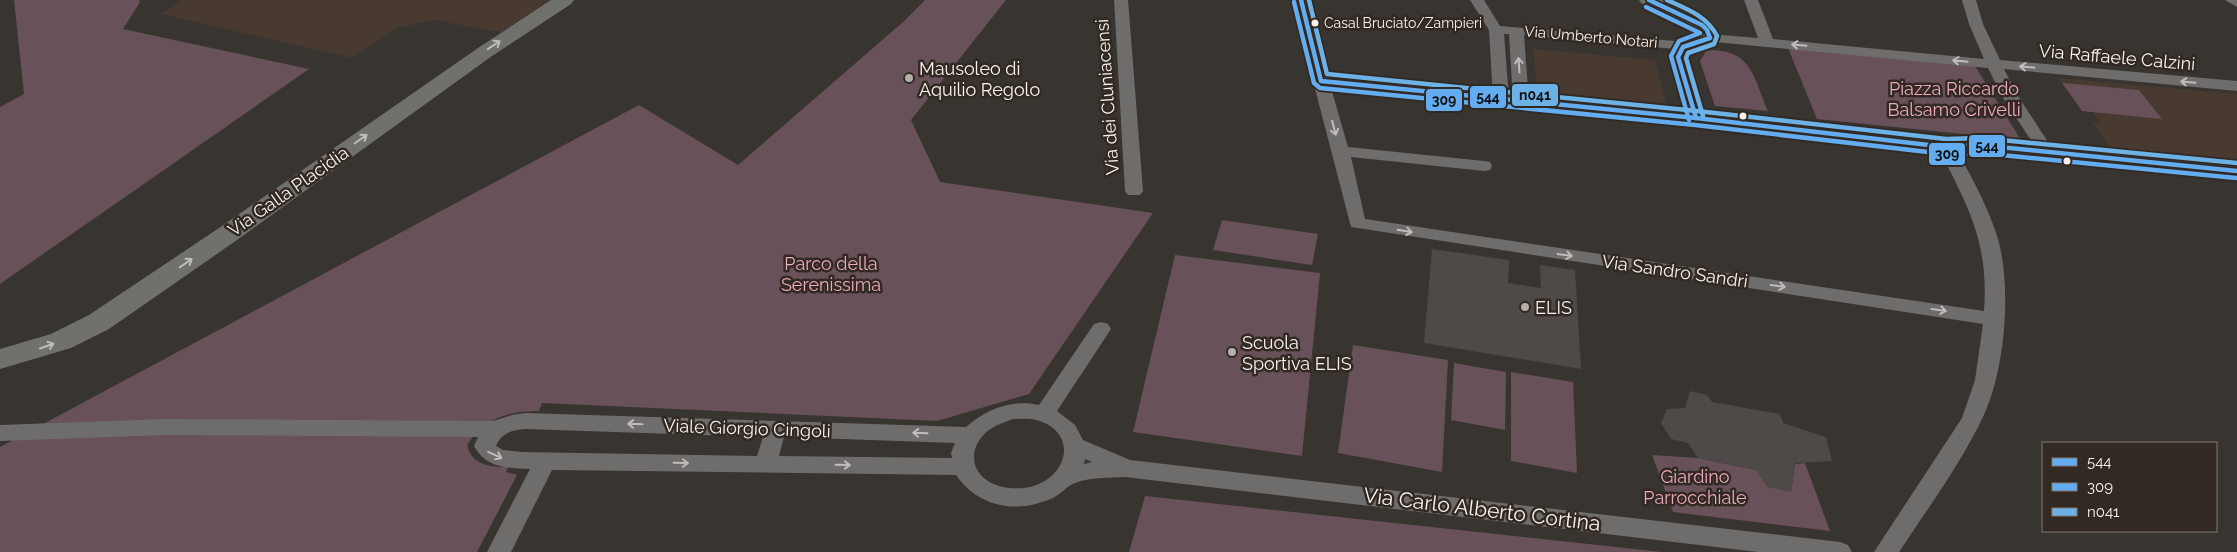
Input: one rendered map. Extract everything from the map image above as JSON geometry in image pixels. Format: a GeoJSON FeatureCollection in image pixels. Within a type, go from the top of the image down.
{"type":"FeatureCollection","features":[{"type":"Feature","properties":{"kind":"street","name":"Via Galla Placidia"},"geometry":{"type":"LineString","coordinates":[[0,359],[61,341],[99,322],[228,234],[485,52],[564,0]]}},
{"type":"Feature","properties":{"kind":"street","name":"Via dei Cluniacensi"},"geometry":{"type":"LineString","coordinates":[[1121,0],[1134,191]]}},
{"type":"Feature","properties":{"kind":"street"},"geometry":{"type":"LineString","coordinates":[[1301,0],[1340,151],[1356,223]]}},
{"type":"Feature","properties":{"kind":"street"},"geometry":{"type":"LineString","coordinates":[[1477,0],[1496,30],[1511,100]]}},
{"type":"Feature","properties":{"kind":"street"},"geometry":{"type":"LineString","coordinates":[[1649,0],[1702,25],[1707,30],[1710,38]]}},
{"type":"Feature","properties":{"kind":"street"},"geometry":{"type":"LineString","coordinates":[[1751,0],[1767,42]]}},
{"type":"Feature","properties":{"kind":"street"},"geometry":{"type":"LineString","coordinates":[[1969,0],[1976,24],[2010,96],[2046,152]]}},
{"type":"Feature","properties":{"kind":"street"},"geometry":{"type":"LineString","coordinates":[[2232,0],[2237,3]]}},
{"type":"Feature","properties":{"kind":"street","name":"Via Umberto Notari"},"geometry":{"type":"LineString","coordinates":[[1496,30],[1516,30],[1686,46]]}},
{"type":"Feature","properties":{"kind":"street"},"geometry":{"type":"LineString","coordinates":[[1511,100],[1516,30]]}},
{"type":"Feature","properties":{"kind":"street"},"geometry":{"type":"LineString","coordinates":[[1696,118],[1679,62],[1680,51],[1686,46],[1710,38],[1994,64]]}},
{"type":"Feature","properties":{"kind":"street","name":"Via Raffaele Calzini"},"geometry":{"type":"LineString","coordinates":[[1994,64],[2237,86]]}},
{"type":"Feature","properties":{"kind":"street"},"geometry":{"type":"LineString","coordinates":[[1321,81],[1696,118],[1946,147],[1988,159],[2237,186]]}},
{"type":"Feature","properties":{"kind":"street"},"geometry":{"type":"LineString","coordinates":[[1946,147],[1980,145],[2237,171]]}},
{"type":"Feature","properties":{"kind":"street"},"geometry":{"type":"LineString","coordinates":[[1886,552],[1973,417],[1990,358],[1994,319],[1994,279],[1990,242],[1946,147]]}},
{"type":"Feature","properties":{"kind":"street"},"geometry":{"type":"LineString","coordinates":[[1340,151],[1484,166]]}},
{"type":"Feature","properties":{"kind":"street","name":"Via Sandro Sandri"},"geometry":{"type":"LineString","coordinates":[[1356,223],[1994,319]]}},
{"type":"Feature","properties":{"kind":"street"},"geometry":{"type":"LineString","coordinates":[[1044,414],[1101,329]]}},
{"type":"Feature","properties":{"kind":"street"},"geometry":{"type":"LineString","coordinates":[[495,429],[487,438],[484,446],[490,454],[500,458],[545,461],[962,467],[963,445],[969,434],[980,424],[994,416],[1011,411],[1028,411],[1044,414],[1059,422],[1070,433],[1076,446],[1076,457],[1066,477]]}},
{"type":"Feature","properties":{"kind":"street","name":"Viale Giorgio Cingoli"},"geometry":{"type":"LineString","coordinates":[[0,433],[179,427],[495,429],[509,422],[525,421],[969,434]]}},
{"type":"Feature","properties":{"kind":"street"},"geometry":{"type":"LineString","coordinates":[[765,464],[776,429]]}},
{"type":"Feature","properties":{"kind":"street","name":"Via Carlo Alberto Cortina"},"geometry":{"type":"LineString","coordinates":[[1076,446],[1125,468]]}},
{"type":"Feature","properties":{"kind":"street"},"geometry":{"type":"LineString","coordinates":[[499,552],[545,461]]}},
{"type":"Feature","properties":{"kind":"street","name":"Via Carlo Alberto Cortina"},"geometry":{"type":"LineString","coordinates":[[962,467],[969,479],[980,489],[994,495],[1011,498],[1028,497],[1043,493],[1066,477],[1089,471],[1125,468],[1840,552]]}},
{"type":"Feature","properties":{"kind":"shaded area"},"geometry":{"type":"Polygon","coordinates":[[[182,0],[551,0],[501,32],[433,20],[397,28],[352,58],[161,14],[182,0]]]}},
{"type":"Feature","properties":{"kind":"shaded area"},"geometry":{"type":"Polygon","coordinates":[[[1533,49],[1655,60],[1666,104],[1538,91],[1533,49]]]}},
{"type":"Feature","properties":{"kind":"shaded area"},"geometry":{"type":"Polygon","coordinates":[[[2058,78],[2237,94],[2237,162],[2112,150],[2093,122],[2100,123],[2093,112],[2082,111],[2058,78]]]}},
{"type":"Feature","properties":{"kind":"green space"},"geometry":{"type":"Polygon","coordinates":[[[14,0],[139,0],[140,2],[123,29],[309,69],[0,284],[0,107],[24,94],[14,0]]]}},
{"type":"Feature","properties":{"kind":"green space","name":"Parco della Serenissima"},"geometry":{"type":"Polygon","coordinates":[[[925,0],[1006,0],[911,120],[940,182],[1153,213],[1029,394],[937,421],[542,403],[539,411],[507,415],[490,422],[481,428],[467,445],[469,452],[482,464],[508,467],[506,472],[517,475],[477,552],[0,552],[0,447],[639,105],[738,165],[903,22],[925,0]]]}},
{"type":"Feature","properties":{"kind":"green space","name":"Piazza Riccardo Balsamo Crivelli"},"geometry":{"type":"Polygon","coordinates":[[[1788,48],[1975,66],[2021,140],[1817,119],[1788,48]]]}},
{"type":"Feature","properties":{"kind":"green space"},"geometry":{"type":"Polygon","coordinates":[[[1706,51],[1727,52],[1745,62],[1755,79],[1768,111],[1715,106],[1700,61],[1706,51]]]}},
{"type":"Feature","properties":{"kind":"green space"},"geometry":{"type":"Polygon","coordinates":[[[2062,83],[2139,90],[2162,119],[2082,111],[2062,83]]]}},
{"type":"Feature","properties":{"kind":"green space"},"geometry":{"type":"Polygon","coordinates":[[[1222,220],[1318,234],[1312,265],[1213,250],[1222,220]]]}},
{"type":"Feature","properties":{"kind":"green space","name":"Scuola Sportiva ELIS"},"geometry":{"type":"Polygon","coordinates":[[[1175,255],[1320,273],[1302,456],[1133,432],[1175,255]]]}},
{"type":"Feature","properties":{"kind":"green space","name":"Scuola Sportiva ELIS"},"geometry":{"type":"Polygon","coordinates":[[[1353,345],[1448,360],[1442,472],[1338,453],[1353,345]]]}},
{"type":"Feature","properties":{"kind":"green space"},"geometry":{"type":"Polygon","coordinates":[[[1454,363],[1506,372],[1505,430],[1451,420],[1454,363]]]}},
{"type":"Feature","properties":{"kind":"green space"},"geometry":{"type":"Polygon","coordinates":[[[1511,372],[1573,382],[1577,473],[1511,461],[1511,372]]]}},
{"type":"Feature","properties":{"kind":"green space","name":"Giardino Parrocchiale"},"geometry":{"type":"Polygon","coordinates":[[[1652,455],[1698,458],[1756,470],[1791,491],[1795,464],[1805,463],[1830,531],[1673,512],[1652,455]]]}},
{"type":"Feature","properties":{"kind":"green space"},"geometry":{"type":"Polygon","coordinates":[[[1145,496],[1662,552],[1129,552],[1145,496]]]}},
{"type":"Feature","properties":{"kind":"building","name":"ELIS"},"geometry":{"type":"Polygon","coordinates":[[[1432,249],[1509,260],[1508,283],[1541,288],[1540,265],[1575,270],[1581,369],[1424,343],[1432,249]]]}},
{"type":"Feature","properties":{"kind":"building"},"geometry":{"type":"Polygon","coordinates":[[[1690,391],[1707,395],[1712,402],[1780,414],[1783,423],[1826,437],[1832,461],[1795,463],[1791,492],[1767,487],[1756,470],[1698,458],[1688,443],[1671,439],[1661,423],[1667,409],[1685,408],[1690,391]]]}},
{"type":"Feature","properties":{"kind":"transit line","name":"544"},"geometry":{"type":"LineString","coordinates":[[1301,0],[1321,81],[1696,118],[1946,147],[1980,145],[2237,171]]}},
{"type":"Feature","properties":{"kind":"transit line","name":"n041"},"geometry":{"type":"LineString","coordinates":[[1309,0],[1327,74],[1697,111],[1946,139],[1981,138],[2237,163]]}},
{"type":"Feature","properties":{"kind":"transit line","name":"544"},"geometry":{"type":"LineString","coordinates":[[1649,0],[1702,25],[1707,30],[1710,38],[1683,47],[1678,57],[1696,118]]}},
{"type":"Feature","properties":{"kind":"transit line","name":"n041"},"geometry":{"type":"LineString","coordinates":[[1667,0],[1703,18],[1717,36],[1714,44],[1688,53],[1686,58],[1703,116]]}},
{"type":"Feature","properties":{"kind":"transit line","name":"309"},"geometry":{"type":"LineString","coordinates":[[1294,2],[1314,83],[1320,88],[1695,125],[1945,154],[1980,153],[2236,178]]}},
{"type":"Feature","properties":{"kind":"transit line","name":"309"},"geometry":{"type":"LineString","coordinates":[[1646,7],[1700,33],[1679,41],[1671,56],[1689,120]]}},
{"type":"Feature","properties":{"kind":"place","name":"Casal Bruciato/Zampieri"},"geometry":{"type":"Point","coordinates":[1315,23]}},
{"type":"Feature","properties":{"kind":"place","name":"Mausoleo di Aquilio Regolo"},"geometry":{"type":"Point","coordinates":[909,78]}},
{"type":"Feature","properties":{"kind":"place","name":"ELIS"},"geometry":{"type":"Point","coordinates":[1525,307]}},
{"type":"Feature","properties":{"kind":"place","name":"Scuola Sportiva ELIS"},"geometry":{"type":"Point","coordinates":[1232,352]}}]}
